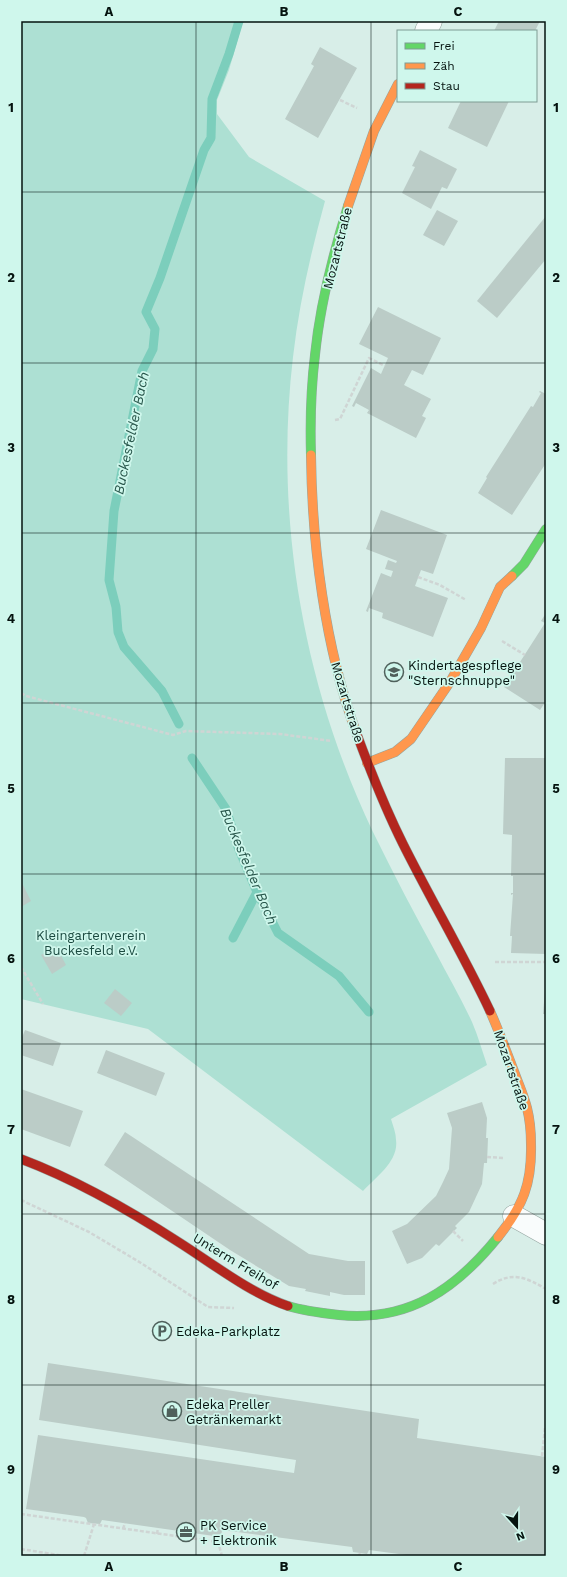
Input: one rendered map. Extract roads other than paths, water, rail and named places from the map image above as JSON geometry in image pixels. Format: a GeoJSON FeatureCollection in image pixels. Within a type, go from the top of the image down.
{"type":"FeatureCollection","features":[{"type":"Feature","properties":{"kind":"street"},"geometry":{"type":"LineString","coordinates":[[426,30],[431,21]]}},
{"type":"Feature","properties":{"kind":"street","name":"Mozartstraße"},"geometry":{"type":"LineString","coordinates":[[397,86],[373,134],[334,246],[314,358],[311,420],[311,481],[317,562],[330,636],[343,692],[356,734],[401,840],[482,992],[503,1041],[528,1111],[530,1172],[525,1195],[514,1216]]}},
{"type":"Feature","properties":{"kind":"street"},"geometry":{"type":"LineString","coordinates":[[368,763],[395,752],[411,739],[450,682],[481,628],[500,587],[524,564],[546,529]]}},
{"type":"Feature","properties":{"kind":"street","name":"Unterm Freihof"},"geometry":{"type":"LineString","coordinates":[[21,1159],[67,1177],[85,1186],[154,1227],[262,1295],[293,1308],[332,1315],[357,1317],[379,1316],[416,1306],[443,1292],[481,1259],[514,1216]]}},
{"type":"Feature","properties":{"kind":"street"},"geometry":{"type":"LineString","coordinates":[[514,1216],[546,1234]]}},
{"type":"Feature","properties":{"kind":"waterway","name":"Buckesfelder Bach"},"geometry":{"type":"LineString","coordinates":[[179,724],[162,691],[124,647],[118,632],[116,607],[109,580],[114,511],[142,371],[153,349],[155,329],[146,312],[160,278],[204,150],[211,138],[212,99],[229,54],[239,21]]}},
{"type":"Feature","properties":{"kind":"waterway","name":"Buckesfelder Bach"},"geometry":{"type":"LineString","coordinates":[[192,758],[226,809],[238,847],[257,892],[278,933],[339,976],[369,1012]]}},
{"type":"Feature","properties":{"kind":"waterway"},"geometry":{"type":"LineString","coordinates":[[233,938],[257,892]]}},
{"type":"Feature","properties":{"kind":"place","name":"Kindertagespflege \"Sternschnuppe\""},"geometry":{"type":"Point","coordinates":[394,672]}},
{"type":"Feature","properties":{"kind":"place","name":"Edeka-Parkplatz"},"geometry":{"type":"Point","coordinates":[162,1331]}},
{"type":"Feature","properties":{"kind":"place","name":"Edeka Preller Getränkemarkt"},"geometry":{"type":"Point","coordinates":[172,1411]}},
{"type":"Feature","properties":{"kind":"place","name":"PK Service + Elektronik"},"geometry":{"type":"Point","coordinates":[186,1532]}},
{"type":"Feature","properties":{"kind":"park label","name":"Kleingartenverein Buckesfeld e.V."},"geometry":{"type":"Point","coordinates":[91,942]}}]}
